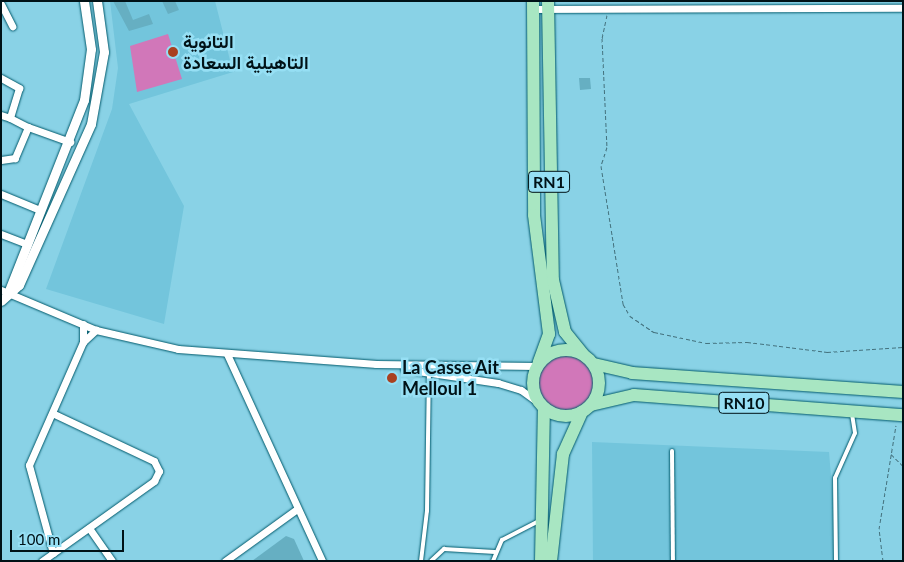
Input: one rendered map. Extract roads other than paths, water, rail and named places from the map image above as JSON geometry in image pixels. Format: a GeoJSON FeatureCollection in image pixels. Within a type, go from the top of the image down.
{"type":"FeatureCollection","features":[{"type":"Feature","properties":{"kind":"highway","name":"RN1"},"geometry":{"type":"LineString","coordinates":[[533,5],[534,215],[549,334],[532,387],[542,406],[543,519],[541,561]]}},
{"type":"Feature","properties":{"kind":"highway","name":"RN1"},"geometry":{"type":"LineString","coordinates":[[548,5],[553,280],[565,332],[594,364]]}},
{"type":"Feature","properties":{"kind":"highway"},"geometry":{"type":"LineString","coordinates":[[538,364],[560,350],[584,354]]}},
{"type":"Feature","properties":{"kind":"highway"},"geometry":{"type":"LineString","coordinates":[[551,561],[563,454],[599,383],[594,364]]}},
{"type":"Feature","properties":{"kind":"highway","name":"RN10"},"geometry":{"type":"LineString","coordinates":[[594,364],[632,373],[903,392]]}},
{"type":"Feature","properties":{"kind":"highway","name":"RN10"},"geometry":{"type":"LineString","coordinates":[[586,409],[634,395],[901,414]]}},
{"type":"Feature","properties":{"kind":"highway"},"geometry":{"type":"LineString","coordinates":[[542,406],[564,416],[586,409]]}},
{"type":"Feature","properties":{"kind":"street"},"geometry":{"type":"LineString","coordinates":[[1,302],[24,243],[70,142],[89,74],[90,28],[84,1]]}},
{"type":"Feature","properties":{"kind":"street"},"geometry":{"type":"LineString","coordinates":[[4,292],[19,285],[91,124],[104,52],[97,1]]}},
{"type":"Feature","properties":{"kind":"street"},"geometry":{"type":"LineString","coordinates":[[1,4],[12,26]]}},
{"type":"Feature","properties":{"kind":"street"},"geometry":{"type":"LineString","coordinates":[[533,5],[608,10],[903,8]]}},
{"type":"Feature","properties":{"kind":"street"},"geometry":{"type":"LineString","coordinates":[[1,78],[20,91],[10,118]]}},
{"type":"Feature","properties":{"kind":"street"},"geometry":{"type":"LineString","coordinates":[[1,115],[70,142]]}},
{"type":"Feature","properties":{"kind":"street"},"geometry":{"type":"LineString","coordinates":[[1,160],[11,162],[17,155],[28,127]]}},
{"type":"Feature","properties":{"kind":"street"},"geometry":{"type":"LineString","coordinates":[[1,194],[40,210]]}},
{"type":"Feature","properties":{"kind":"street"},"geometry":{"type":"LineString","coordinates":[[1,234],[24,243]]}},
{"type":"Feature","properties":{"kind":"street"},"geometry":{"type":"LineString","coordinates":[[4,292],[96,330],[136,342],[227,354],[376,364],[538,364]]}},
{"type":"Feature","properties":{"kind":"street"},"geometry":{"type":"LineString","coordinates":[[53,553],[29,473],[32,456],[54,414],[83,342],[83,324]]}},
{"type":"Feature","properties":{"kind":"street"},"geometry":{"type":"LineString","coordinates":[[83,342],[96,330]]}},
{"type":"Feature","properties":{"kind":"street"},"geometry":{"type":"LineString","coordinates":[[227,354],[322,561]]}},
{"type":"Feature","properties":{"kind":"street"},"geometry":{"type":"LineString","coordinates":[[376,364],[504,385],[542,406]]}},
{"type":"Feature","properties":{"kind":"street"},"geometry":{"type":"LineString","coordinates":[[42,561],[154,481],[159,471],[154,461],[54,414]]}},
{"type":"Feature","properties":{"kind":"street"},"geometry":{"type":"LineString","coordinates":[[226,561],[297,509]]}},
{"type":"Feature","properties":{"kind":"street"},"geometry":{"type":"LineString","coordinates":[[89,528],[112,561]]}},
{"type":"Feature","properties":{"kind":"lane"},"geometry":{"type":"LineString","coordinates":[[420,561],[427,511],[429,374]]}},
{"type":"Feature","properties":{"kind":"lane"},"geometry":{"type":"LineString","coordinates":[[836,561],[834,478],[855,433],[851,411]]}},
{"type":"Feature","properties":{"kind":"lane"},"geometry":{"type":"LineString","coordinates":[[672,452],[673,561]]}},
{"type":"Feature","properties":{"kind":"lane"},"geometry":{"type":"LineString","coordinates":[[493,561],[494,552],[502,540],[543,519]]}},
{"type":"Feature","properties":{"kind":"lane"},"geometry":{"type":"LineString","coordinates":[[431,561],[444,549],[494,552]]}},
{"type":"Feature","properties":{"kind":"place","name":"التانوية التاهيلية السعادة"},"geometry":{"type":"Point","coordinates":[173,52]}},
{"type":"Feature","properties":{"kind":"place","name":"La Casse Ait Melloul 1"},"geometry":{"type":"Point","coordinates":[392,378]}}]}
